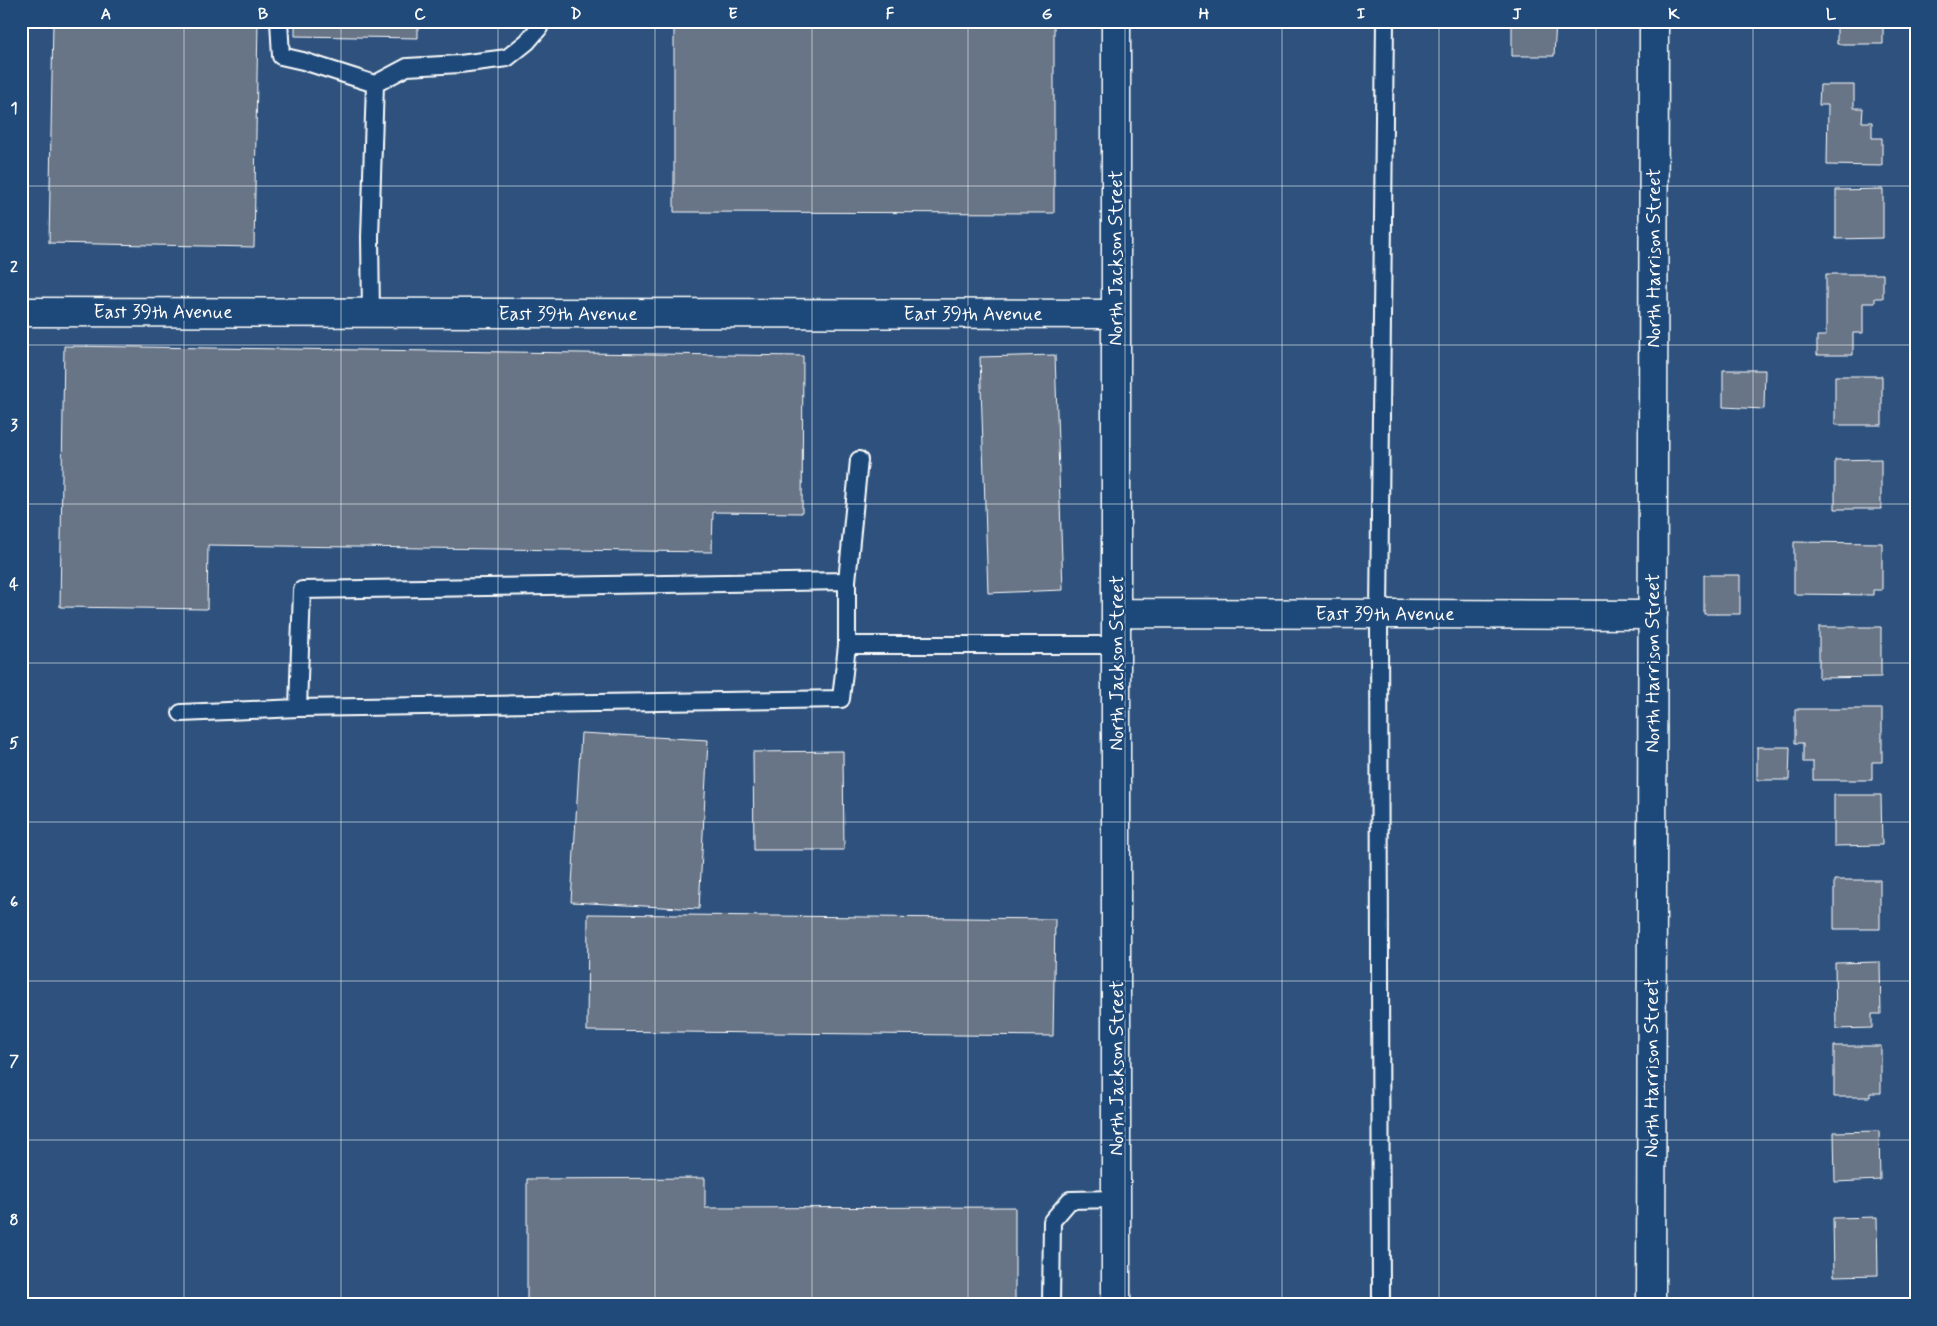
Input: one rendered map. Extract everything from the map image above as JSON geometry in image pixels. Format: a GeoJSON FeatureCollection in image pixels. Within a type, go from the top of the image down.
{"type":"FeatureCollection","features":[{"type":"Feature","properties":{"kind":"street","name":"North Jackson Street"},"geometry":{"type":"LineString","coordinates":[[1116,21],[1116,1305]]}},
{"type":"Feature","properties":{"kind":"street","name":"North Harrison Street"},"geometry":{"type":"LineString","coordinates":[[1651,1305],[1654,21]]}},
{"type":"Feature","properties":{"kind":"street","name":"East 39th Avenue"},"geometry":{"type":"LineString","coordinates":[[21,312],[1116,314]]}},
{"type":"Feature","properties":{"kind":"street","name":"East 39th Avenue"},"geometry":{"type":"LineString","coordinates":[[1117,613],[1653,615]]}},
{"type":"Feature","properties":{"kind":"lane"},"geometry":{"type":"LineString","coordinates":[[279,21],[281,56],[303,60],[375,84],[407,67],[460,64],[507,58],[528,42],[539,28],[539,21]]}},
{"type":"Feature","properties":{"kind":"lane"},"geometry":{"type":"LineString","coordinates":[[1381,1305],[1379,614],[1385,21]]}},
{"type":"Feature","properties":{"kind":"lane"},"geometry":{"type":"LineString","coordinates":[[371,313],[370,237],[375,84]]}},
{"type":"Feature","properties":{"kind":"lane"},"geometry":{"type":"LineString","coordinates":[[181,713],[298,708],[841,699],[847,645],[847,581],[859,460]]}},
{"type":"Feature","properties":{"kind":"lane"},"geometry":{"type":"LineString","coordinates":[[298,708],[302,590],[847,581]]}},
{"type":"Feature","properties":{"kind":"lane"},"geometry":{"type":"LineString","coordinates":[[847,645],[1117,645]]}},
{"type":"Feature","properties":{"kind":"lane"},"geometry":{"type":"LineString","coordinates":[[1051,1305],[1052,1221],[1070,1200],[1117,1199]]}},
{"type":"Feature","properties":{"kind":"building"},"geometry":{"type":"Polygon","coordinates":[[[53,21],[258,21],[254,247],[49,243],[53,21]]]}},
{"type":"Feature","properties":{"kind":"building"},"geometry":{"type":"Polygon","coordinates":[[[295,21],[418,21],[418,38],[295,36],[295,21]]]}},
{"type":"Feature","properties":{"kind":"building"},"geometry":{"type":"Polygon","coordinates":[[[674,21],[1054,21],[1054,213],[674,212],[674,21]]]}},
{"type":"Feature","properties":{"kind":"building"},"geometry":{"type":"Polygon","coordinates":[[[1512,21],[1556,21],[1554,56],[1512,56],[1512,21]]]}},
{"type":"Feature","properties":{"kind":"building"},"geometry":{"type":"Polygon","coordinates":[[[1837,21],[1883,21],[1883,44],[1837,44],[1837,21]]]}},
{"type":"Feature","properties":{"kind":"building"},"geometry":{"type":"Polygon","coordinates":[[[1820,85],[1854,85],[1854,108],[1863,108],[1862,122],[1872,122],[1872,138],[1882,138],[1882,166],[1827,165],[1828,105],[1819,105],[1820,85]]]}},
{"type":"Feature","properties":{"kind":"building"},"geometry":{"type":"Polygon","coordinates":[[[1883,189],[1883,238],[1836,239],[1836,190],[1883,189]]]}},
{"type":"Feature","properties":{"kind":"building"},"geometry":{"type":"Polygon","coordinates":[[[1826,274],[1883,274],[1883,298],[1875,298],[1875,303],[1863,303],[1863,333],[1853,333],[1853,355],[1817,355],[1817,336],[1826,336],[1826,274]]]}},
{"type":"Feature","properties":{"kind":"building"},"geometry":{"type":"Polygon","coordinates":[[[64,346],[803,356],[802,513],[713,512],[712,552],[208,545],[207,609],[60,607],[64,346]]]}},
{"type":"Feature","properties":{"kind":"building"},"geometry":{"type":"Polygon","coordinates":[[[1055,355],[1063,590],[988,593],[980,357],[1055,355]]]}},
{"type":"Feature","properties":{"kind":"building"},"geometry":{"type":"Polygon","coordinates":[[[1723,370],[1765,370],[1764,409],[1723,407],[1723,370]]]}},
{"type":"Feature","properties":{"kind":"building"},"geometry":{"type":"Polygon","coordinates":[[[1835,376],[1882,376],[1882,425],[1835,425],[1835,376]]]}},
{"type":"Feature","properties":{"kind":"building"},"geometry":{"type":"Polygon","coordinates":[[[1881,459],[1881,509],[1835,509],[1835,460],[1881,459]]]}},
{"type":"Feature","properties":{"kind":"building"},"geometry":{"type":"Polygon","coordinates":[[[1794,542],[1882,543],[1882,590],[1873,590],[1873,595],[1794,594],[1794,542]]]}},
{"type":"Feature","properties":{"kind":"building"},"geometry":{"type":"Polygon","coordinates":[[[1704,575],[1740,575],[1740,614],[1704,614],[1704,575]]]}},
{"type":"Feature","properties":{"kind":"building"},"geometry":{"type":"Polygon","coordinates":[[[1819,627],[1881,627],[1881,677],[1819,678],[1819,627]]]}},
{"type":"Feature","properties":{"kind":"building"},"geometry":{"type":"Polygon","coordinates":[[[1795,709],[1882,709],[1882,762],[1872,762],[1872,780],[1813,780],[1813,762],[1803,762],[1803,743],[1795,743],[1795,709]]]}},
{"type":"Feature","properties":{"kind":"building"},"geometry":{"type":"Polygon","coordinates":[[[581,733],[708,740],[699,909],[571,902],[581,733]]]}},
{"type":"Feature","properties":{"kind":"building"},"geometry":{"type":"Polygon","coordinates":[[[1757,747],[1790,747],[1789,780],[1757,780],[1757,747]]]}},
{"type":"Feature","properties":{"kind":"building"},"geometry":{"type":"Polygon","coordinates":[[[843,751],[844,850],[754,850],[753,752],[843,751]]]}},
{"type":"Feature","properties":{"kind":"building"},"geometry":{"type":"Polygon","coordinates":[[[1834,795],[1881,795],[1882,845],[1834,846],[1834,795]]]}},
{"type":"Feature","properties":{"kind":"building"},"geometry":{"type":"Polygon","coordinates":[[[1834,880],[1880,880],[1880,929],[1834,929],[1834,880]]]}},
{"type":"Feature","properties":{"kind":"building"},"geometry":{"type":"Polygon","coordinates":[[[588,914],[1055,919],[1053,1036],[587,1031],[588,914]]]}},
{"type":"Feature","properties":{"kind":"building"},"geometry":{"type":"Polygon","coordinates":[[[1880,962],[1881,1014],[1872,1014],[1872,1028],[1836,1029],[1835,963],[1880,962]]]}},
{"type":"Feature","properties":{"kind":"building"},"geometry":{"type":"Polygon","coordinates":[[[1834,1046],[1881,1046],[1881,1093],[1870,1093],[1870,1097],[1834,1097],[1834,1046]]]}},
{"type":"Feature","properties":{"kind":"building"},"geometry":{"type":"Polygon","coordinates":[[[1879,1131],[1880,1180],[1835,1182],[1834,1132],[1879,1131]]]}},
{"type":"Feature","properties":{"kind":"building"},"geometry":{"type":"Polygon","coordinates":[[[705,1178],[705,1208],[1015,1207],[1015,1305],[527,1305],[527,1179],[705,1178]]]}},
{"type":"Feature","properties":{"kind":"building"},"geometry":{"type":"Polygon","coordinates":[[[1877,1217],[1878,1275],[1834,1276],[1833,1218],[1877,1217]]]}}]}
